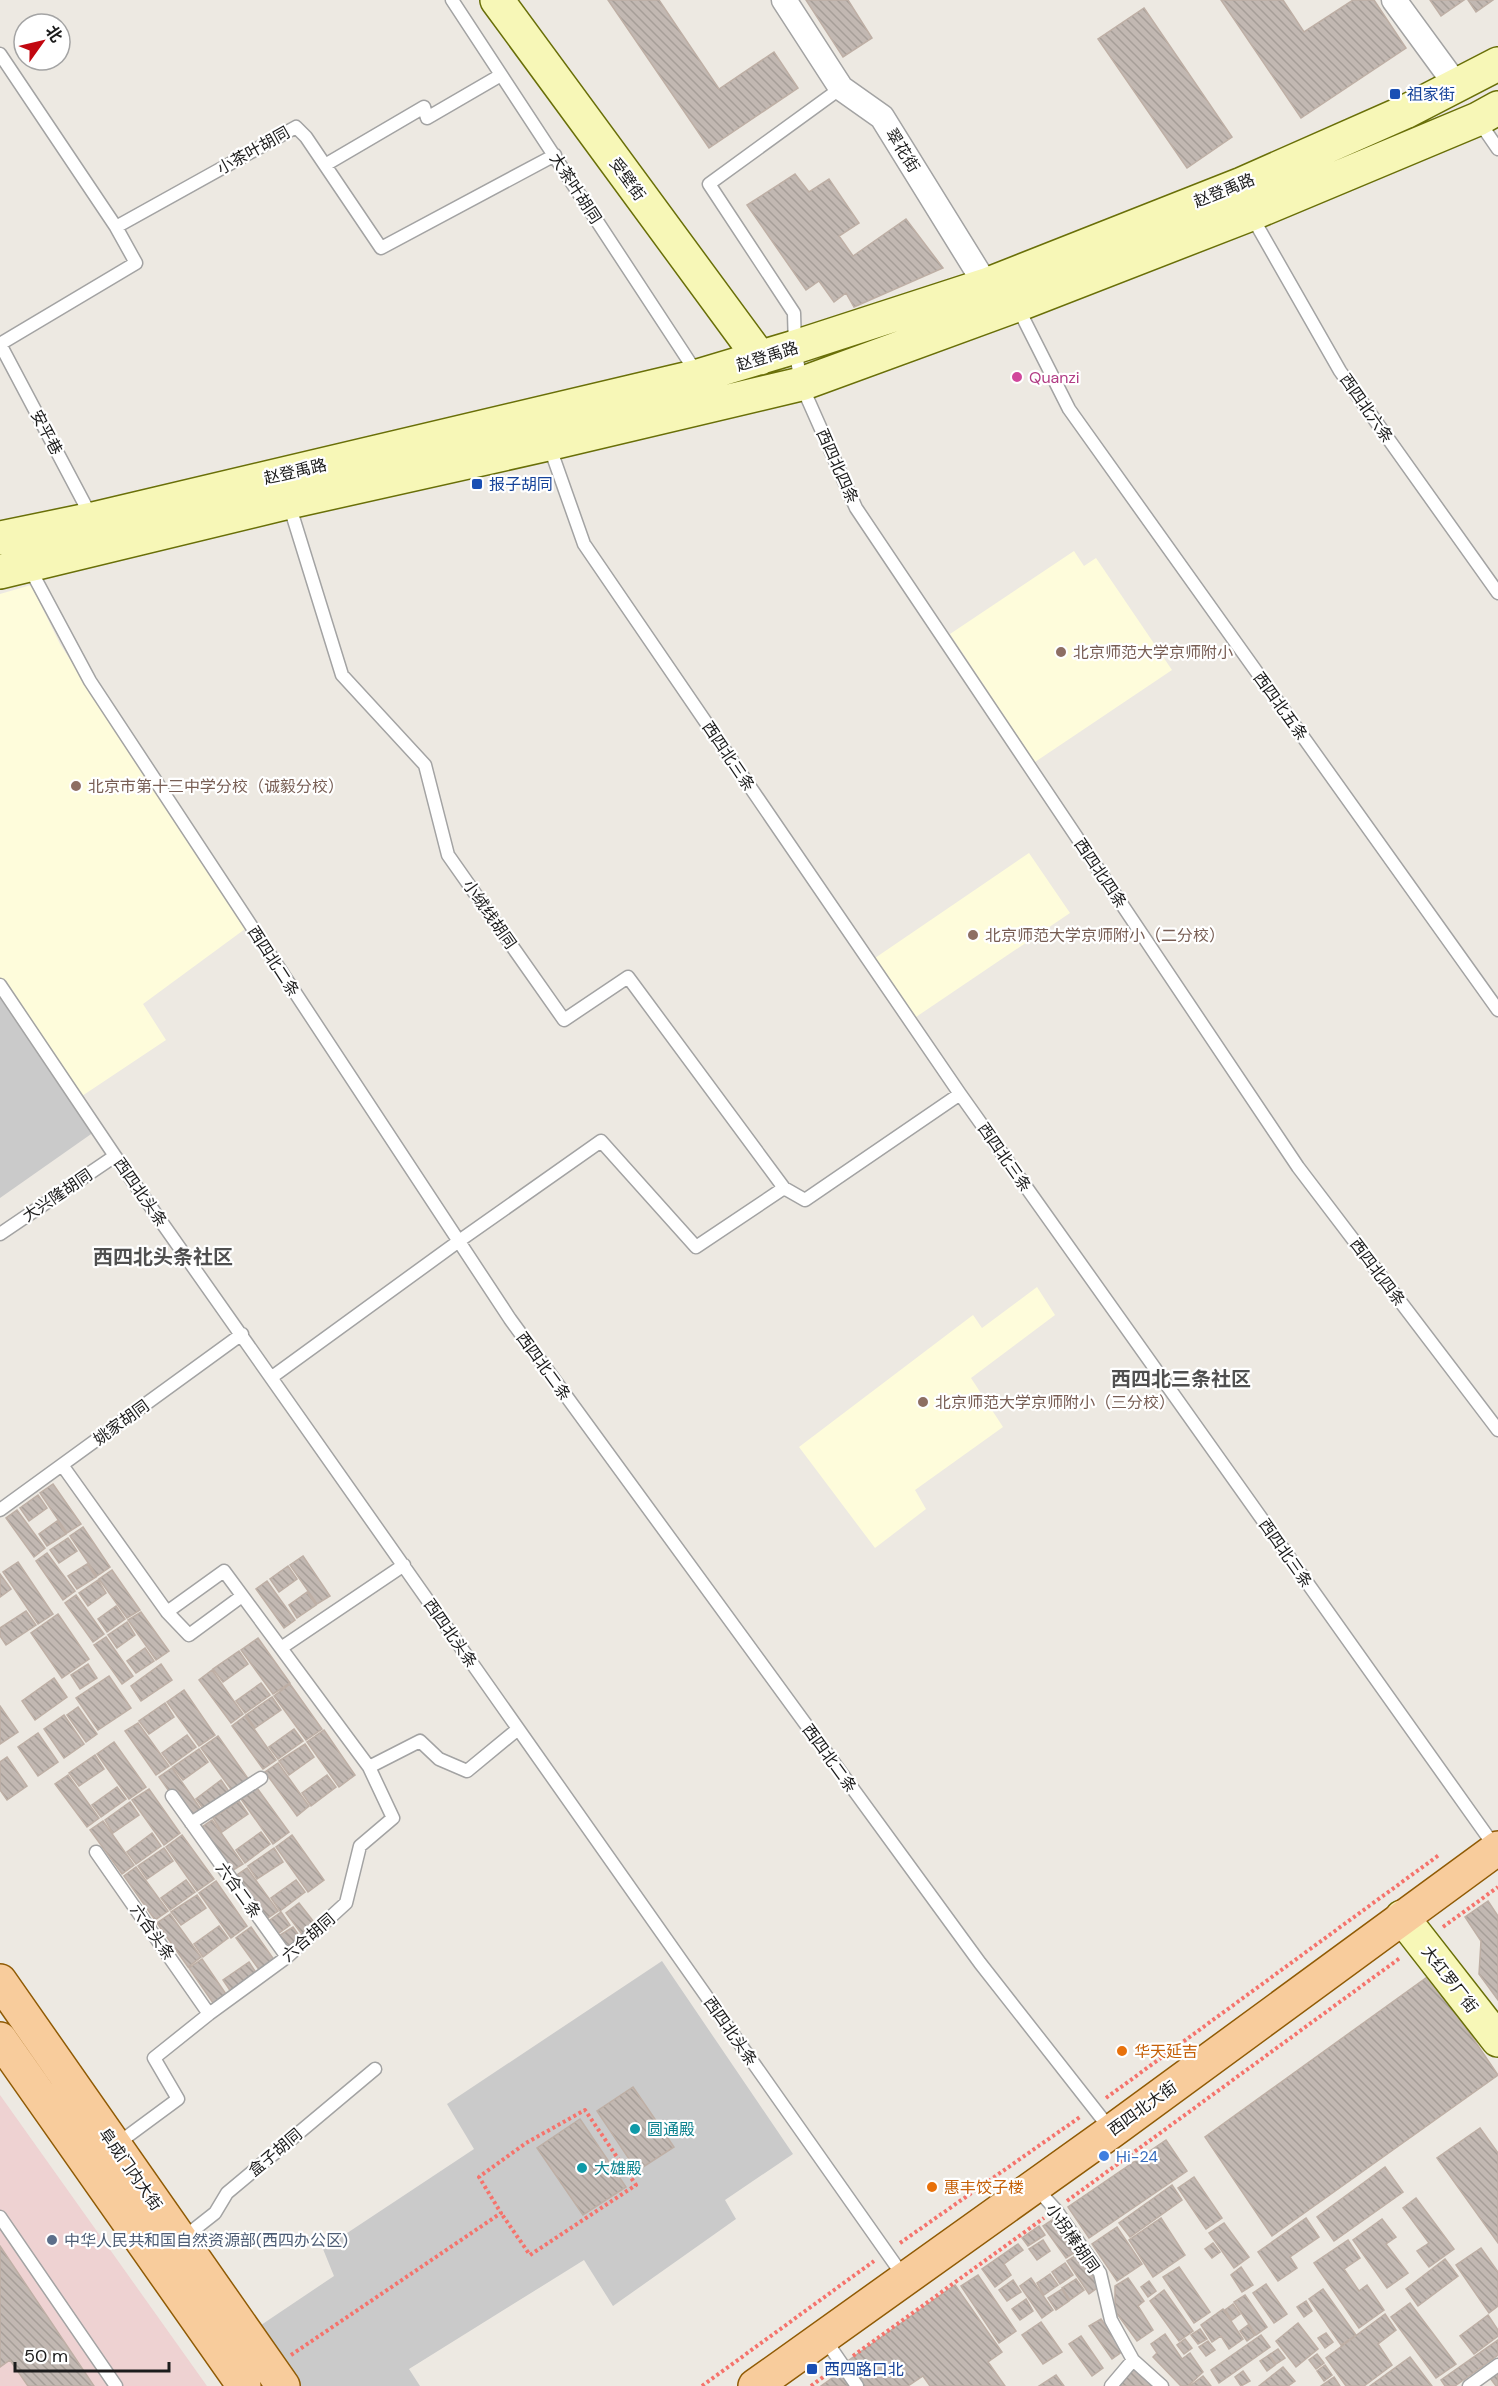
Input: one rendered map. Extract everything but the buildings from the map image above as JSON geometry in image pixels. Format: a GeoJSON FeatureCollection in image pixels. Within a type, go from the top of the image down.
{"type":"FeatureCollection","features":[{"type":"Feature","properties":{"kind":"main road","name":"受壁街"},"geometry":{"type":"LineString","coordinates":[[497,0],[760,358]]}},
{"type":"Feature","properties":{"kind":"main road","name":"赵登禹路"},"geometry":{"type":"LineString","coordinates":[[0,538],[93,519],[698,376],[795,347],[986,285],[1242,184],[1405,112],[1498,64]]}},
{"type":"Feature","properties":{"kind":"main road","name":"赵登禹路"},"geometry":{"type":"LineString","coordinates":[[14,568],[801,384],[1017,305],[1251,214],[1488,113]]}},
{"type":"Feature","properties":{"kind":"main road","name":"西四北大街"},"geometry":{"type":"LineString","coordinates":[[755,2386],[1112,2131],[1412,1930],[1497,1849]]}},
{"type":"Feature","properties":{"kind":"main road","name":"大红罗厂街"},"geometry":{"type":"LineString","coordinates":[[1412,1930],[1498,2040]]}},
{"type":"Feature","properties":{"kind":"main road","name":"阜成门内大街"},"geometry":{"type":"LineString","coordinates":[[0,1981],[181,2240],[266,2380]]}},
{"type":"Feature","properties":{"kind":"main road","name":"阜成门内大街"},"geometry":{"type":"LineString","coordinates":[[0,2039],[266,2380]]}},
{"type":"Feature","properties":{"kind":"street","name":"翠花街"},"geometry":{"type":"LineString","coordinates":[[784,0],[841,88],[882,117],[986,285]]}},
{"type":"Feature","properties":{"kind":"street"},"geometry":{"type":"LineString","coordinates":[[1394,0],[1457,86]]}},
{"type":"Feature","properties":{"kind":"lane","name":"大茶叶胡同"},"geometry":{"type":"LineString","coordinates":[[452,0],[698,376]]}},
{"type":"Feature","properties":{"kind":"lane"},"geometry":{"type":"LineString","coordinates":[[0,54],[116,227],[136,263],[0,344]]}},
{"type":"Feature","properties":{"kind":"lane"},"geometry":{"type":"LineString","coordinates":[[325,165],[423,107],[427,118],[501,75]]}},
{"type":"Feature","properties":{"kind":"lane","name":"西四北四条"},"geometry":{"type":"LineString","coordinates":[[841,88],[709,184],[794,313],[795,347],[801,384],[856,508],[1299,1167],[1498,1430]]}},
{"type":"Feature","properties":{"kind":"lane"},"geometry":{"type":"LineString","coordinates":[[1488,113],[1498,149]]}},
{"type":"Feature","properties":{"kind":"lane","name":"小茶叶胡同"},"geometry":{"type":"LineString","coordinates":[[116,227],[296,127],[306,137],[381,248],[555,156]]}},
{"type":"Feature","properties":{"kind":"lane","name":"西四北六条"},"geometry":{"type":"LineString","coordinates":[[1251,214],[1340,371],[1498,593]]}},
{"type":"Feature","properties":{"kind":"lane","name":"西四北五条"},"geometry":{"type":"LineString","coordinates":[[1017,305],[1069,409],[1498,1010]]}},
{"type":"Feature","properties":{"kind":"lane","name":"安平巷"},"geometry":{"type":"LineString","coordinates":[[0,344],[93,519]]}},
{"type":"Feature","properties":{"kind":"lane","name":"西四北三条"},"geometry":{"type":"LineString","coordinates":[[548,444],[584,544],[960,1094],[1497,1849]]}},
{"type":"Feature","properties":{"kind":"lane","name":"小绒线胡同"},"geometry":{"type":"LineString","coordinates":[[289,502],[342,675],[425,765],[448,855],[564,1020],[628,977],[783,1188]]}},
{"type":"Feature","properties":{"kind":"lane","name":"西四北二条"},"geometry":{"type":"LineString","coordinates":[[14,568],[510,1319],[980,1963],[1112,2131]]}},
{"type":"Feature","properties":{"kind":"lane","name":"西四北头条"},"geometry":{"type":"LineString","coordinates":[[0,985],[115,1156],[906,2279]]}},
{"type":"Feature","properties":{"kind":"lane"},"geometry":{"type":"LineString","coordinates":[[272,1377],[601,1141],[696,1247],[783,1188],[805,1200],[960,1094]]}},
{"type":"Feature","properties":{"kind":"lane","name":"大兴隆胡同"},"geometry":{"type":"LineString","coordinates":[[0,1234],[115,1156]]}},
{"type":"Feature","properties":{"kind":"lane","name":"姚家胡同"},"geometry":{"type":"LineString","coordinates":[[0,1510],[242,1334]]}},
{"type":"Feature","properties":{"kind":"lane"},"geometry":{"type":"LineString","coordinates":[[62,1465],[167,1612],[189,1635],[242,1596]]}},
{"type":"Feature","properties":{"kind":"lane"},"geometry":{"type":"LineString","coordinates":[[281,1648],[404,1565]]}},
{"type":"Feature","properties":{"kind":"lane","name":"六合胡同"},"geometry":{"type":"LineString","coordinates":[[115,2145],[178,2099],[154,2058],[208,2014],[287,1957],[346,1903],[360,1846],[393,1818],[369,1767],[224,1571],[167,1612]]}},
{"type":"Feature","properties":{"kind":"lane"},"geometry":{"type":"LineString","coordinates":[[369,1767],[420,1741],[439,1759],[467,1771],[518,1729]]}},
{"type":"Feature","properties":{"kind":"lane"},"geometry":{"type":"LineString","coordinates":[[191,1823],[261,1778]]}},
{"type":"Feature","properties":{"kind":"lane","name":"六合二条"},"geometry":{"type":"LineString","coordinates":[[172,1796],[287,1957]]}},
{"type":"Feature","properties":{"kind":"lane","name":"六合头条"},"geometry":{"type":"LineString","coordinates":[[96,1852],[208,2014]]}},
{"type":"Feature","properties":{"kind":"lane","name":"盒子胡同"},"geometry":{"type":"LineString","coordinates":[[181,2240],[216,2214],[227,2193],[375,2069]]}},
{"type":"Feature","properties":{"kind":"lane","name":"小拐棒胡同"},"geometry":{"type":"LineString","coordinates":[[1034,2186],[1056,2210],[1100,2273],[1111,2320],[1132,2360],[1162,2386]]}},
{"type":"Feature","properties":{"kind":"lane"},"geometry":{"type":"LineString","coordinates":[[0,2217],[116,2386]]}},
{"type":"Feature","properties":{"kind":"lane"},"geometry":{"type":"LineString","coordinates":[[823,2337],[857,2386]]}},
{"type":"Feature","properties":{"kind":"lane"},"geometry":{"type":"LineString","coordinates":[[1111,2386],[1132,2360]]}},
{"type":"Feature","properties":{"kind":"lane"},"geometry":{"type":"LineString","coordinates":[[1469,2386],[1498,2365]]}},
{"type":"Feature","properties":{"kind":"path"},"geometry":{"type":"LineString","coordinates":[[811,2386],[1056,2210],[1412,1930],[1498,1887]]}},
{"type":"Feature","properties":{"kind":"path"},"geometry":{"type":"LineString","coordinates":[[585,2110],[636,2185],[530,2255],[501,2213],[479,2177],[526,2143],[585,2110]]}},
{"type":"Feature","properties":{"kind":"path"},"geometry":{"type":"LineString","coordinates":[[266,2380],[501,2213]]}},
{"type":"Feature","properties":{"kind":"shaded area","name":"北京师范大学京师附小"},"geometry":{"type":"Polygon","coordinates":[[[1074,551],[1084,566],[1096,558],[1172,670],[1035,762],[950,634],[1074,551]]]}},
{"type":"Feature","properties":{"kind":"shaded area","name":"北京市第十三中学分校（诚毅分校）"},"geometry":{"type":"Polygon","coordinates":[[[31,585],[60,644],[245,929],[143,1004],[166,1040],[79,1098],[0,980],[0,594],[31,585]]]}},
{"type":"Feature","properties":{"kind":"shaded area","name":"北京师范大学京师附小（二分校）"},"geometry":{"type":"Polygon","coordinates":[[[1029,853],[1070,913],[916,1017],[875,958],[1029,853]]]}},
{"type":"Feature","properties":{"kind":"shaded area"},"geometry":{"type":"Polygon","coordinates":[[[0,995],[94,1132],[0,1198],[0,995]]]}},
{"type":"Feature","properties":{"kind":"shaded area","name":"北京师范大学京师附小（三分校）"},"geometry":{"type":"Polygon","coordinates":[[[1037,1287],[1055,1315],[971,1378],[1003,1427],[915,1490],[926,1509],[875,1548],[799,1447],[973,1315],[982,1328],[1037,1287]]]}},
{"type":"Feature","properties":{"kind":"shaded area"},"geometry":{"type":"Polygon","coordinates":[[[662,1961],[793,2154],[725,2200],[736,2219],[613,2306],[584,2260],[409,2369],[420,2386],[291,2386],[252,2331],[334,2276],[323,2249],[474,2149],[447,2104],[662,1961]]]}},
{"type":"Feature","properties":{"kind":"shaded area","name":"中华人民共和国自然资源部(西四办公区)"},"geometry":{"type":"Polygon","coordinates":[[[0,2095],[207,2386],[0,2386],[0,2095]]]}},
{"type":"Feature","properties":{"kind":"place","name":"祖家街"},"geometry":{"type":"Point","coordinates":[1395,94]}},
{"type":"Feature","properties":{"kind":"place","name":"Quanzi"},"geometry":{"type":"Point","coordinates":[1017,377]}},
{"type":"Feature","properties":{"kind":"place","name":"报子胡同"},"geometry":{"type":"Point","coordinates":[477,484]}},
{"type":"Feature","properties":{"kind":"place","name":"北京师范大学京师附小"},"geometry":{"type":"Point","coordinates":[1061,652]}},
{"type":"Feature","properties":{"kind":"place","name":"北京市第十三中学分校（诚毅分校）"},"geometry":{"type":"Point","coordinates":[76,786]}},
{"type":"Feature","properties":{"kind":"place","name":"北京师范大学京师附小（二分校）"},"geometry":{"type":"Point","coordinates":[973,935]}},
{"type":"Feature","properties":{"kind":"place","name":"北京师范大学京师附小（三分校）"},"geometry":{"type":"Point","coordinates":[923,1402]}},
{"type":"Feature","properties":{"kind":"place","name":"华天延吉"},"geometry":{"type":"Point","coordinates":[1122,2051]}},
{"type":"Feature","properties":{"kind":"place","name":"圆通殿"},"geometry":{"type":"Point","coordinates":[635,2129]}},
{"type":"Feature","properties":{"kind":"place","name":"Hi-24"},"geometry":{"type":"Point","coordinates":[1104,2156]}},
{"type":"Feature","properties":{"kind":"place","name":"大雄殿"},"geometry":{"type":"Point","coordinates":[582,2168]}},
{"type":"Feature","properties":{"kind":"place","name":"惠丰饺子楼"},"geometry":{"type":"Point","coordinates":[932,2187]}},
{"type":"Feature","properties":{"kind":"place","name":"中华人民共和国自然资源部(西四办公区)"},"geometry":{"type":"Point","coordinates":[52,2240]}},
{"type":"Feature","properties":{"kind":"place","name":"西四路口北"},"geometry":{"type":"Point","coordinates":[812,2369]}},
{"type":"Feature","properties":{"kind":"district","name":"西四北头条社区"},"geometry":{"type":"Point","coordinates":[163,1257]}},
{"type":"Feature","properties":{"kind":"district","name":"西四北三条社区"},"geometry":{"type":"Point","coordinates":[1181,1379]}}]}
